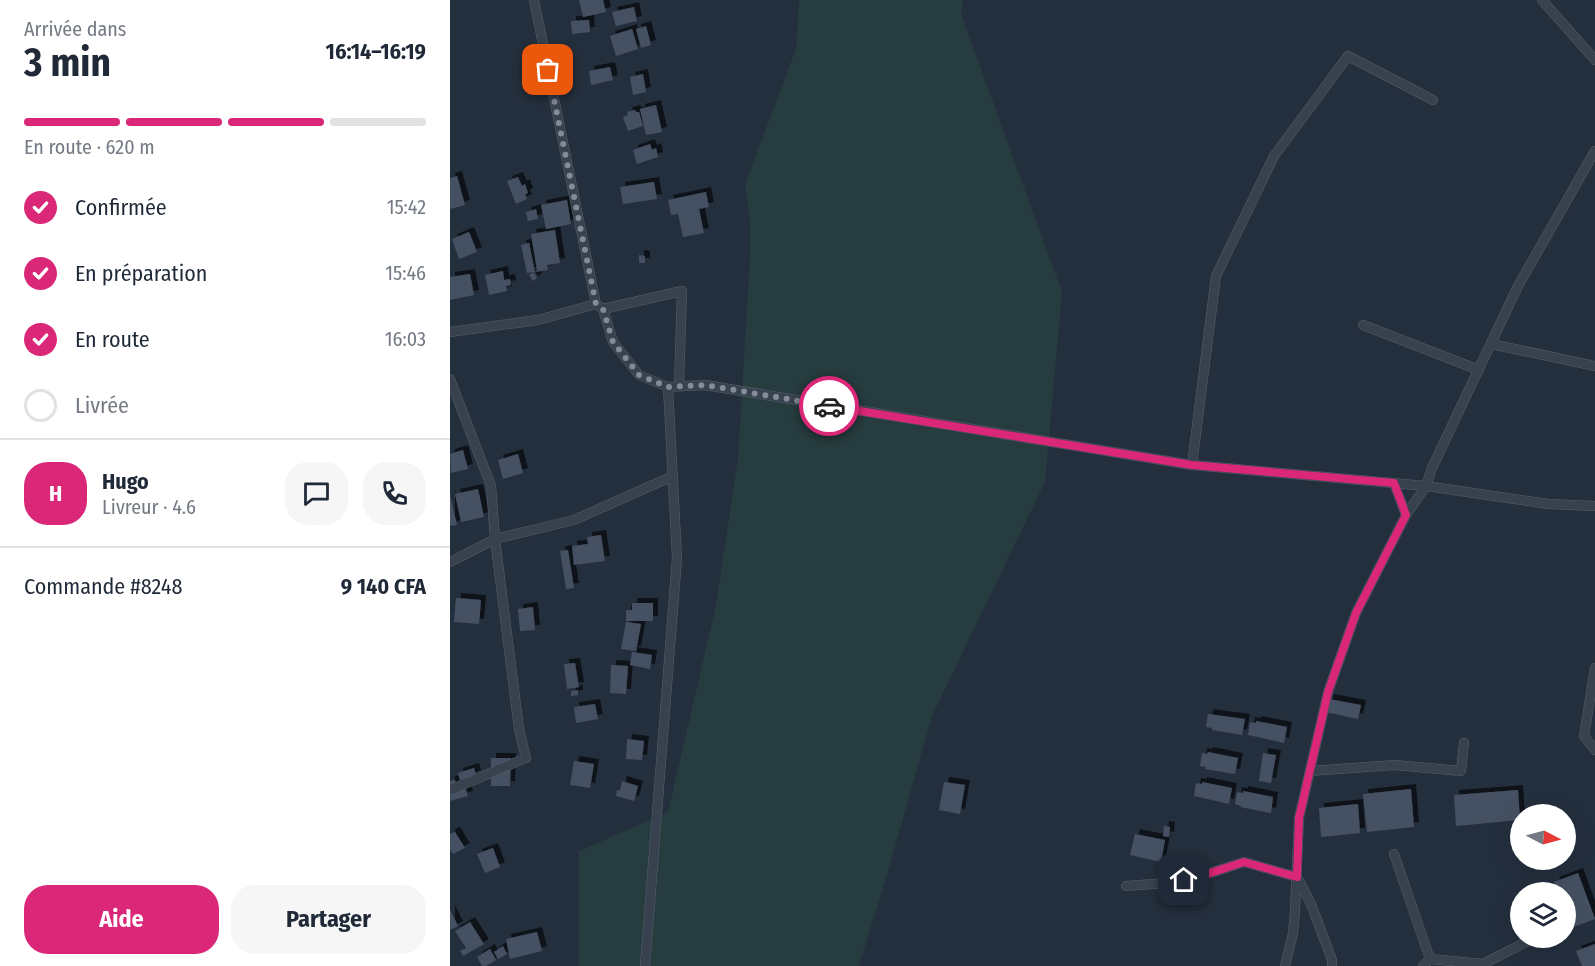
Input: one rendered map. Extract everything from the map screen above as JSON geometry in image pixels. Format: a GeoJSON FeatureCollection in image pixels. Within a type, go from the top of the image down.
{"type":"FeatureCollection","features":[{"type":"Feature","properties":{"kind":"street"},"geometry":{"type":"LineString","coordinates":[[534,0],[599,307],[613,342],[639,375],[668,387],[705,385],[1192,465],[1426,486],[1548,504],[1595,506]]}},
{"type":"Feature","properties":{"kind":"street"},"geometry":{"type":"LineString","coordinates":[[1542,0],[1595,60]]}},
{"type":"Feature","properties":{"kind":"street"},"geometry":{"type":"LineString","coordinates":[[1192,465],[1216,276],[1274,156],[1348,56],[1433,100]]}},
{"type":"Feature","properties":{"kind":"street"},"geometry":{"type":"LineString","coordinates":[[1285,966],[1293,933],[1299,818],[1328,692],[1356,613],[1406,515],[1426,486],[1432,468],[1518,286],[1595,151]]}},
{"type":"Feature","properties":{"kind":"street"},"geometry":{"type":"LineString","coordinates":[[450,332],[538,320],[682,291],[679,386]]}},
{"type":"Feature","properties":{"kind":"street"},"geometry":{"type":"LineString","coordinates":[[1363,325],[1479,370]]}},
{"type":"Feature","properties":{"kind":"street"},"geometry":{"type":"LineString","coordinates":[[1491,344],[1595,366]]}},
{"type":"Feature","properties":{"kind":"street"},"geometry":{"type":"LineString","coordinates":[[450,379],[494,498],[495,539],[519,729],[526,758],[450,790]]}},
{"type":"Feature","properties":{"kind":"street"},"geometry":{"type":"LineString","coordinates":[[645,966],[677,558],[668,387]]}},
{"type":"Feature","properties":{"kind":"street"},"geometry":{"type":"LineString","coordinates":[[450,562],[495,539],[574,519],[673,476]]}},
{"type":"Feature","properties":{"kind":"street"},"geometry":{"type":"LineString","coordinates":[[1394,483],[1406,515]]}},
{"type":"Feature","properties":{"kind":"street"},"geometry":{"type":"LineString","coordinates":[[1595,668],[1584,736],[1595,750]]}},
{"type":"Feature","properties":{"kind":"street"},"geometry":{"type":"LineString","coordinates":[[1310,771],[1395,765],[1461,771],[1464,743]]}},
{"type":"Feature","properties":{"kind":"street"},"geometry":{"type":"LineString","coordinates":[[1394,854],[1430,959]]}},
{"type":"Feature","properties":{"kind":"street"},"geometry":{"type":"LineString","coordinates":[[1126,885],[1167,883],[1201,876],[1244,862],[1297,877],[1311,904],[1332,960],[1332,966]]}},
{"type":"Feature","properties":{"kind":"street"},"geometry":{"type":"LineString","coordinates":[[1430,959],[1483,964],[1514,948]]}},
{"type":"Feature","properties":{"kind":"street"},"geometry":{"type":"LineString","coordinates":[[1423,966],[1430,959]]}},
{"type":"Feature","properties":{"kind":"green space"},"geometry":{"type":"Polygon","coordinates":[[[799,0],[963,0],[961,14],[1062,292],[1045,482],[932,716],[859,966],[579,966],[579,851],[668,812],[716,605],[738,458],[750,258],[750,221],[745,184],[796,49],[799,0]]]}},
{"type":"Feature","properties":{"kind":"building"},"geometry":{"type":"Polygon","coordinates":[[[579,0],[603,0],[606,12],[583,17],[579,0]]]}},
{"type":"Feature","properties":{"kind":"building"},"geometry":{"type":"Polygon","coordinates":[[[634,7],[637,21],[616,26],[612,12],[634,7]]]}},
{"type":"Feature","properties":{"kind":"building"},"geometry":{"type":"Polygon","coordinates":[[[589,20],[590,32],[572,34],[571,21],[589,20]]]}},
{"type":"Feature","properties":{"kind":"building"},"geometry":{"type":"Polygon","coordinates":[[[646,26],[651,45],[641,48],[636,29],[646,26]]]}},
{"type":"Feature","properties":{"kind":"building"},"geometry":{"type":"Polygon","coordinates":[[[632,29],[638,49],[616,56],[610,36],[632,29]]]}},
{"type":"Feature","properties":{"kind":"building"},"geometry":{"type":"Polygon","coordinates":[[[610,67],[613,80],[591,85],[589,71],[610,67]]]}},
{"type":"Feature","properties":{"kind":"building"},"geometry":{"type":"Polygon","coordinates":[[[643,74],[646,92],[633,95],[630,77],[643,74]]]}},
{"type":"Feature","properties":{"kind":"building"},"geometry":{"type":"Polygon","coordinates":[[[656,105],[662,132],[646,135],[640,109],[656,105]]]}},
{"type":"Feature","properties":{"kind":"building"},"geometry":{"type":"Polygon","coordinates":[[[635,110],[639,112],[643,126],[628,131],[623,117],[628,115],[627,112],[635,110]]]}},
{"type":"Feature","properties":{"kind":"building"},"geometry":{"type":"Polygon","coordinates":[[[650,144],[652,150],[656,148],[658,157],[637,164],[633,150],[650,144]]]}},
{"type":"Feature","properties":{"kind":"building"},"geometry":{"type":"Polygon","coordinates":[[[457,176],[465,205],[450,209],[450,178],[457,176]]]}},
{"type":"Feature","properties":{"kind":"building"},"geometry":{"type":"Polygon","coordinates":[[[518,177],[522,186],[525,184],[528,193],[525,194],[527,199],[516,204],[507,181],[518,177]]]}},
{"type":"Feature","properties":{"kind":"building"},"geometry":{"type":"Polygon","coordinates":[[[654,182],[657,199],[623,204],[620,187],[654,182]]]}},
{"type":"Feature","properties":{"kind":"building"},"geometry":{"type":"Polygon","coordinates":[[[706,192],[709,207],[699,209],[704,233],[683,237],[678,214],[671,215],[668,200],[706,192]]]}},
{"type":"Feature","properties":{"kind":"building"},"geometry":{"type":"Polygon","coordinates":[[[567,200],[571,224],[546,229],[541,205],[567,200]]]}},
{"type":"Feature","properties":{"kind":"building"},"geometry":{"type":"Polygon","coordinates":[[[536,209],[538,219],[528,221],[526,212],[536,209]]]}},
{"type":"Feature","properties":{"kind":"building"},"geometry":{"type":"Polygon","coordinates":[[[555,230],[560,263],[547,265],[548,270],[535,272],[537,270],[531,234],[555,230]]]}},
{"type":"Feature","properties":{"kind":"building"},"geometry":{"type":"Polygon","coordinates":[[[469,232],[477,252],[459,259],[452,239],[469,232]]]}},
{"type":"Feature","properties":{"kind":"building"},"geometry":{"type":"Polygon","coordinates":[[[529,243],[535,272],[527,273],[521,245],[529,243]]]}},
{"type":"Feature","properties":{"kind":"building"},"geometry":{"type":"Polygon","coordinates":[[[639,255],[645,256],[645,263],[639,263],[639,255]]]}},
{"type":"Feature","properties":{"kind":"building"},"geometry":{"type":"Polygon","coordinates":[[[503,271],[504,280],[510,279],[511,285],[506,286],[507,291],[489,295],[485,275],[503,271]]]}},
{"type":"Feature","properties":{"kind":"building"},"geometry":{"type":"Polygon","coordinates":[[[534,272],[537,278],[533,281],[529,275],[534,272]]]}},
{"type":"Feature","properties":{"kind":"building"},"geometry":{"type":"Polygon","coordinates":[[[470,274],[474,295],[450,300],[450,277],[470,274]]]}},
{"type":"Feature","properties":{"kind":"building"},"geometry":{"type":"Polygon","coordinates":[[[463,450],[468,469],[451,473],[450,454],[463,450]]]}},
{"type":"Feature","properties":{"kind":"building"},"geometry":{"type":"Polygon","coordinates":[[[518,454],[523,473],[503,479],[498,460],[518,454]]]}},
{"type":"Feature","properties":{"kind":"building"},"geometry":{"type":"Polygon","coordinates":[[[478,489],[484,517],[461,522],[455,494],[478,489]]]}},
{"type":"Feature","properties":{"kind":"building"},"geometry":{"type":"Polygon","coordinates":[[[450,495],[457,525],[450,526],[450,495]]]}},
{"type":"Feature","properties":{"kind":"building"},"geometry":{"type":"Polygon","coordinates":[[[601,535],[605,561],[574,565],[572,546],[588,544],[587,537],[601,535]]]}},
{"type":"Feature","properties":{"kind":"building"},"geometry":{"type":"Polygon","coordinates":[[[568,550],[574,588],[566,589],[560,551],[568,550]]]}},
{"type":"Feature","properties":{"kind":"building"},"geometry":{"type":"Polygon","coordinates":[[[456,598],[481,600],[479,624],[454,622],[456,598]]]}},
{"type":"Feature","properties":{"kind":"building"},"geometry":{"type":"Polygon","coordinates":[[[632,603],[653,603],[653,621],[626,621],[626,610],[632,610],[632,603]]]}},
{"type":"Feature","properties":{"kind":"building"},"geometry":{"type":"Polygon","coordinates":[[[533,607],[535,630],[520,631],[518,609],[533,607]]]}},
{"type":"Feature","properties":{"kind":"building"},"geometry":{"type":"Polygon","coordinates":[[[626,622],[641,624],[636,651],[621,649],[626,622]]]}},
{"type":"Feature","properties":{"kind":"building"},"geometry":{"type":"Polygon","coordinates":[[[632,652],[652,655],[650,669],[630,665],[632,652]]]}},
{"type":"Feature","properties":{"kind":"building"},"geometry":{"type":"Polygon","coordinates":[[[575,663],[579,687],[567,689],[564,664],[575,663]]]}},
{"type":"Feature","properties":{"kind":"building"},"geometry":{"type":"Polygon","coordinates":[[[611,665],[628,666],[626,694],[610,693],[611,665]]]}},
{"type":"Feature","properties":{"kind":"building"},"geometry":{"type":"Polygon","coordinates":[[[578,690],[578,695],[571,696],[571,691],[578,690]]]}},
{"type":"Feature","properties":{"kind":"building"},"geometry":{"type":"Polygon","coordinates":[[[1329,699],[1361,705],[1358,719],[1326,712],[1329,699]]]}},
{"type":"Feature","properties":{"kind":"building"},"geometry":{"type":"Polygon","coordinates":[[[595,704],[598,719],[576,723],[574,707],[595,704]]]}},
{"type":"Feature","properties":{"kind":"building"},"geometry":{"type":"Polygon","coordinates":[[[1208,714],[1245,719],[1242,735],[1206,727],[1208,714]]]}},
{"type":"Feature","properties":{"kind":"building"},"geometry":{"type":"Polygon","coordinates":[[[1256,721],[1287,727],[1284,743],[1248,735],[1250,722],[1256,723],[1256,721]]]}},
{"type":"Feature","properties":{"kind":"building"},"geometry":{"type":"Polygon","coordinates":[[[627,739],[644,741],[642,760],[626,759],[627,739]]]}},
{"type":"Feature","properties":{"kind":"building"},"geometry":{"type":"Polygon","coordinates":[[[1208,752],[1238,758],[1235,774],[1205,769],[1206,767],[1200,766],[1202,753],[1207,754],[1208,752]]]}},
{"type":"Feature","properties":{"kind":"building"},"geometry":{"type":"Polygon","coordinates":[[[1263,753],[1276,755],[1271,783],[1259,781],[1263,753]]]}},
{"type":"Feature","properties":{"kind":"building"},"geometry":{"type":"Polygon","coordinates":[[[491,758],[511,758],[510,786],[491,786],[491,758]]]}},
{"type":"Feature","properties":{"kind":"building"},"geometry":{"type":"Polygon","coordinates":[[[574,761],[594,764],[590,788],[570,785],[574,761]]]}},
{"type":"Feature","properties":{"kind":"building"},"geometry":{"type":"Polygon","coordinates":[[[474,768],[476,775],[460,780],[458,773],[474,768]]]}},
{"type":"Feature","properties":{"kind":"building"},"geometry":{"type":"Polygon","coordinates":[[[455,780],[456,783],[463,780],[468,796],[450,801],[450,781],[455,780]]]}},
{"type":"Feature","properties":{"kind":"building"},"geometry":{"type":"Polygon","coordinates":[[[622,781],[638,786],[634,801],[616,796],[617,790],[620,791],[622,781]]]}},
{"type":"Feature","properties":{"kind":"building"},"geometry":{"type":"Polygon","coordinates":[[[944,782],[965,785],[960,814],[939,810],[944,782]]]}},
{"type":"Feature","properties":{"kind":"building"},"geometry":{"type":"Polygon","coordinates":[[[1202,782],[1232,788],[1229,804],[1194,796],[1196,783],[1202,784],[1202,782]]]}},
{"type":"Feature","properties":{"kind":"building"},"geometry":{"type":"Polygon","coordinates":[[[1411,789],[1414,827],[1367,832],[1363,794],[1411,789]]]}},
{"type":"Feature","properties":{"kind":"building"},"geometry":{"type":"Polygon","coordinates":[[[1518,790],[1519,804],[1510,804],[1510,821],[1456,826],[1454,795],[1518,790]]]}},
{"type":"Feature","properties":{"kind":"building"},"geometry":{"type":"Polygon","coordinates":[[[1243,791],[1273,797],[1271,813],[1235,804],[1237,792],[1243,793],[1243,791]]]}},
{"type":"Feature","properties":{"kind":"building"},"geometry":{"type":"Polygon","coordinates":[[[1358,804],[1360,833],[1321,837],[1319,808],[1358,804]]]}},
{"type":"Feature","properties":{"kind":"building"},"geometry":{"type":"Polygon","coordinates":[[[1164,826],[1170,827],[1169,837],[1163,836],[1164,826]]]}},
{"type":"Feature","properties":{"kind":"building"},"geometry":{"type":"Polygon","coordinates":[[[455,832],[465,848],[453,854],[450,849],[450,834],[455,832]]]}},
{"type":"Feature","properties":{"kind":"building"},"geometry":{"type":"Polygon","coordinates":[[[1135,834],[1165,840],[1161,862],[1130,855],[1135,834]]]}},
{"type":"Feature","properties":{"kind":"building"},"geometry":{"type":"Polygon","coordinates":[[[493,848],[500,867],[485,873],[477,854],[493,848]]]}},
{"type":"Feature","properties":{"kind":"building"},"geometry":{"type":"Polygon","coordinates":[[[1578,873],[1595,919],[1576,926],[1576,882],[1554,882],[1578,873]]]}},
{"type":"Feature","properties":{"kind":"building"},"geometry":{"type":"Polygon","coordinates":[[[450,910],[458,926],[450,930],[450,910]]]}},
{"type":"Feature","properties":{"kind":"building"},"geometry":{"type":"Polygon","coordinates":[[[470,922],[484,944],[463,956],[460,951],[466,948],[455,931],[470,922]]]}},
{"type":"Feature","properties":{"kind":"building"},"geometry":{"type":"Polygon","coordinates":[[[537,932],[542,951],[510,959],[506,939],[537,932]]]}},
{"type":"Feature","properties":{"kind":"building"},"geometry":{"type":"Polygon","coordinates":[[[1595,944],[1595,966],[1582,966],[1576,951],[1595,944]]]}},
{"type":"Feature","properties":{"kind":"building"},"geometry":{"type":"Polygon","coordinates":[[[503,946],[507,954],[498,959],[494,952],[503,946]]]}},
{"type":"Feature","properties":{"kind":"building"},"geometry":{"type":"Polygon","coordinates":[[[490,949],[496,960],[482,966],[477,957],[490,949]]]}},
{"type":"Feature","properties":{"kind":"way so far"},"geometry":{"type":"LineString","coordinates":[[548,70],[596,304],[603,309],[613,342],[639,375],[668,387],[705,385],[829,406]]}},
{"type":"Feature","properties":{"kind":"route"},"geometry":{"type":"LineString","coordinates":[[829,406],[1192,465],[1394,483],[1406,515],[1356,613],[1328,692],[1299,818],[1297,877],[1244,862],[1184,880]]}}]}
